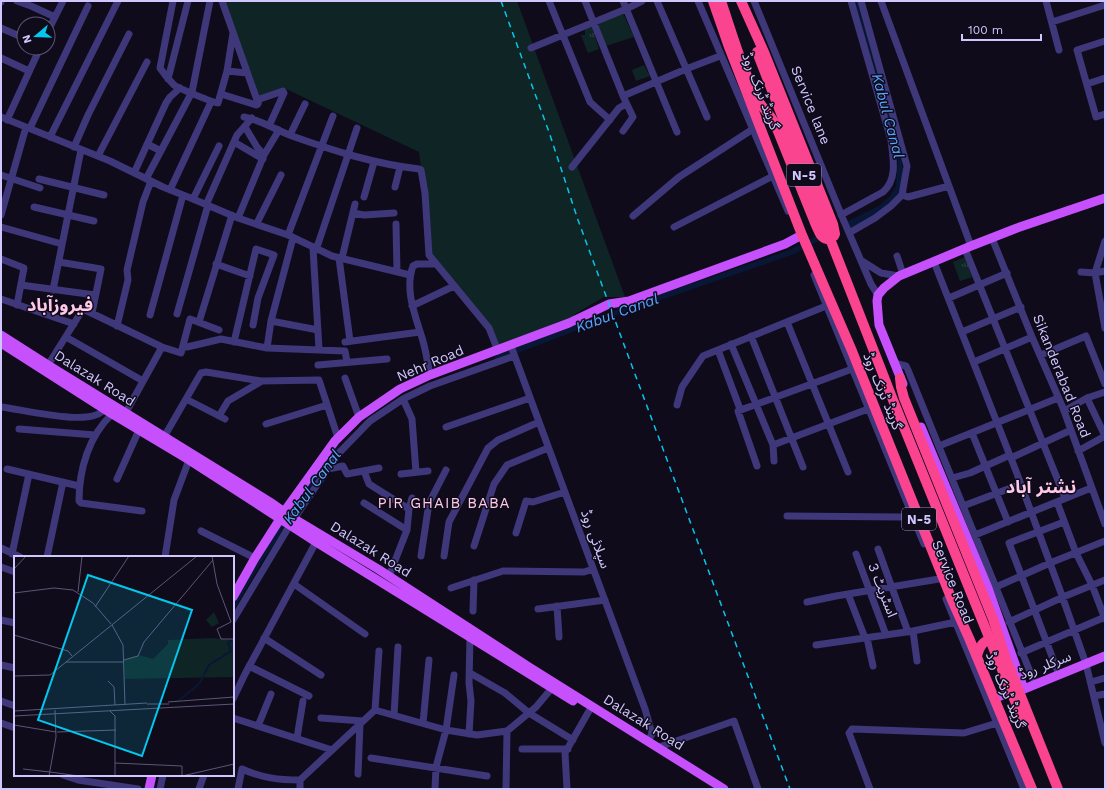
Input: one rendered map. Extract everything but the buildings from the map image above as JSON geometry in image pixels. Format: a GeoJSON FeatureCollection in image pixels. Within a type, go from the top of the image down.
{"type":"FeatureCollection","features":[{"type":"Feature","properties":{"kind":"highway","name":"گرینڈ ٹرنک روڈ"},"geometry":{"type":"LineString","coordinates":[[713,1],[732,70],[800,238],[807,249],[852,351],[952,600],[1032,789]]}},
{"type":"Feature","properties":{"kind":"highway"},"geometry":{"type":"LineString","coordinates":[[721,1],[756,98],[773,120],[815,223],[820,234],[827,240],[834,236],[835,230],[764,52],[741,1]]}},
{"type":"Feature","properties":{"kind":"highway","name":"گرینڈ ٹرنک روڈ"},"geometry":{"type":"LineString","coordinates":[[741,1],[756,52],[887,386],[1052,789]]}},
{"type":"Feature","properties":{"kind":"highway"},"geometry":{"type":"LineString","coordinates":[[900,378],[904,398],[996,626],[1058,789]]}},
{"type":"Feature","properties":{"kind":"highway"},"geometry":{"type":"LineString","coordinates":[[969,638],[987,637],[994,631],[996,626]]}},
{"type":"Feature","properties":{"kind":"highway"},"geometry":{"type":"LineString","coordinates":[[977,656],[983,643],[995,639],[1001,642]]}},
{"type":"Feature","properties":{"kind":"main road"},"geometry":{"type":"LineString","coordinates":[[1021,690],[988,588],[879,325],[876,308],[878,295],[884,288],[901,275],[1030,223],[1105,198]]}},
{"type":"Feature","properties":{"kind":"main road","name":"Nehr Road"},"geometry":{"type":"LineString","coordinates":[[234,595],[255,558],[288,519],[338,438],[360,417],[400,390],[430,375],[511,346],[569,323],[609,304],[629,302],[800,238]]}},
{"type":"Feature","properties":{"kind":"main road","name":"Dalazak Road"},"geometry":{"type":"LineString","coordinates":[[1,335],[48,366],[164,437],[288,519],[316,542],[647,744],[724,789]]}},
{"type":"Feature","properties":{"kind":"main road","name":"Dalazak Road"},"geometry":{"type":"LineString","coordinates":[[1,343],[139,430],[288,519],[389,576],[472,636],[552,688],[564,692],[589,711],[604,717]]}},
{"type":"Feature","properties":{"kind":"main road","name":"سرکلر روڈ"},"geometry":{"type":"LineString","coordinates":[[994,698],[1021,690],[1105,656]]}},
{"type":"Feature","properties":{"kind":"main road","name":"Dalazak Road"},"geometry":{"type":"LineString","coordinates":[[659,750],[715,789]]}},
{"type":"Feature","properties":{"kind":"main road"},"geometry":{"type":"LineString","coordinates":[[149,789],[152,776]]}},
{"type":"Feature","properties":{"kind":"street"},"geometry":{"type":"LineString","coordinates":[[17,1],[51,16]]}},
{"type":"Feature","properties":{"kind":"street"},"geometry":{"type":"LineString","coordinates":[[56,16],[63,1]]}},
{"type":"Feature","properties":{"kind":"street"},"geometry":{"type":"LineString","coordinates":[[173,1],[160,68],[168,79],[176,86],[211,102],[218,103],[227,71],[233,33]]}},
{"type":"Feature","properties":{"kind":"street"},"geometry":{"type":"LineString","coordinates":[[168,79],[188,1]]}},
{"type":"Feature","properties":{"kind":"street"},"geometry":{"type":"LineString","coordinates":[[117,326],[128,280],[127,270],[148,180],[161,151],[192,92],[210,1]]}},
{"type":"Feature","properties":{"kind":"street"},"geometry":{"type":"LineString","coordinates":[[222,1],[256,98],[257,100],[260,100]]}},
{"type":"Feature","properties":{"kind":"street"},"geometry":{"type":"LineString","coordinates":[[549,1],[590,102],[610,120]]}},
{"type":"Feature","properties":{"kind":"street"},"geometry":{"type":"LineString","coordinates":[[585,1],[626,104],[633,117],[623,131]]}},
{"type":"Feature","properties":{"kind":"street"},"geometry":{"type":"LineString","coordinates":[[623,1],[678,132]]}},
{"type":"Feature","properties":{"kind":"street"},"geometry":{"type":"LineString","coordinates":[[532,48],[642,1]]}},
{"type":"Feature","properties":{"kind":"street"},"geometry":{"type":"LineString","coordinates":[[657,1],[707,117]]}},
{"type":"Feature","properties":{"kind":"street"},"geometry":{"type":"LineString","coordinates":[[698,1],[720,56],[732,70],[753,129],[800,238]]}},
{"type":"Feature","properties":{"kind":"street","name":"Service lane"},"geometry":{"type":"LineString","coordinates":[[754,1],[842,217],[878,295]]}},
{"type":"Feature","properties":{"kind":"street"},"geometry":{"type":"LineString","coordinates":[[842,217],[883,192],[889,187],[893,177],[891,140],[851,1]]}},
{"type":"Feature","properties":{"kind":"street"},"geometry":{"type":"LineString","coordinates":[[848,231],[875,218],[891,206],[902,195],[907,166],[861,1]]}},
{"type":"Feature","properties":{"kind":"street"},"geometry":{"type":"LineString","coordinates":[[881,1],[949,186],[980,286],[1065,498]]}},
{"type":"Feature","properties":{"kind":"street"},"geometry":{"type":"LineString","coordinates":[[1046,1],[1059,50]]}},
{"type":"Feature","properties":{"kind":"street"},"geometry":{"type":"LineString","coordinates":[[50,137],[115,2]]}},
{"type":"Feature","properties":{"kind":"street"},"geometry":{"type":"LineString","coordinates":[[1052,22],[1105,5]]}},
{"type":"Feature","properties":{"kind":"street"},"geometry":{"type":"LineString","coordinates":[[1,215],[28,128],[88,6]]}},
{"type":"Feature","properties":{"kind":"street"},"geometry":{"type":"LineString","coordinates":[[1,28],[16,35]]}},
{"type":"Feature","properties":{"kind":"street"},"geometry":{"type":"LineString","coordinates":[[53,290],[74,188],[78,149],[88,115],[129,34]]}},
{"type":"Feature","properties":{"kind":"street"},"geometry":{"type":"LineString","coordinates":[[166,35],[179,39]]}},
{"type":"Feature","properties":{"kind":"street"},"geometry":{"type":"LineString","coordinates":[[1105,41],[1077,50],[1096,116],[1105,114]]}},
{"type":"Feature","properties":{"kind":"street"},"geometry":{"type":"LineString","coordinates":[[36,56],[4,118],[98,156],[170,190],[290,236],[315,249],[340,258],[410,275]]}},
{"type":"Feature","properties":{"kind":"street"},"geometry":{"type":"LineString","coordinates":[[623,96],[720,56]]}},
{"type":"Feature","properties":{"kind":"street"},"geometry":{"type":"LineString","coordinates":[[1,58],[29,71]]}},
{"type":"Feature","properties":{"kind":"street"},"geometry":{"type":"LineString","coordinates":[[98,156],[147,62]]}},
{"type":"Feature","properties":{"kind":"street"},"geometry":{"type":"LineString","coordinates":[[227,71],[247,73]]}},
{"type":"Feature","properties":{"kind":"street"},"geometry":{"type":"LineString","coordinates":[[1087,84],[1105,78]]}},
{"type":"Feature","properties":{"kind":"street"},"geometry":{"type":"LineString","coordinates":[[134,173],[166,103],[180,88]]}},
{"type":"Feature","properties":{"kind":"street"},"geometry":{"type":"LineString","coordinates":[[221,94],[256,105],[260,100],[283,91],[284,92],[269,126]]}},
{"type":"Feature","properties":{"kind":"street"},"geometry":{"type":"LineString","coordinates":[[170,190],[211,102]]}},
{"type":"Feature","properties":{"kind":"street"},"geometry":{"type":"LineString","coordinates":[[290,135],[305,104]]}},
{"type":"Feature","properties":{"kind":"street"},"geometry":{"type":"LineString","coordinates":[[572,167],[619,108],[626,104]]}},
{"type":"Feature","properties":{"kind":"street"},"geometry":{"type":"LineString","coordinates":[[267,348],[271,321],[290,236],[321,146],[334,116]]}},
{"type":"Feature","properties":{"kind":"street"},"geometry":{"type":"LineString","coordinates":[[244,117],[252,118],[290,135],[348,155],[374,162],[419,169],[422,174],[425,193],[429,255],[489,328],[498,350]]}},
{"type":"Feature","properties":{"kind":"street"},"geometry":{"type":"LineString","coordinates":[[177,314],[207,205],[234,142],[252,118]]}},
{"type":"Feature","properties":{"kind":"street"},"geometry":{"type":"LineString","coordinates":[[245,127],[264,157]]}},
{"type":"Feature","properties":{"kind":"street"},"geometry":{"type":"LineString","coordinates":[[319,349],[315,249],[357,128]]}},
{"type":"Feature","properties":{"kind":"street"},"geometry":{"type":"LineString","coordinates":[[633,216],[679,178],[753,129]]}},
{"type":"Feature","properties":{"kind":"street"},"geometry":{"type":"LineString","coordinates":[[199,322],[216,264],[235,216],[279,130]]}},
{"type":"Feature","properties":{"kind":"street"},"geometry":{"type":"LineString","coordinates":[[798,137],[808,133]]}},
{"type":"Feature","properties":{"kind":"street"},"geometry":{"type":"LineString","coordinates":[[234,142],[264,157]]}},
{"type":"Feature","properties":{"kind":"street"},"geometry":{"type":"LineString","coordinates":[[147,144],[161,151]]}},
{"type":"Feature","properties":{"kind":"street"},"geometry":{"type":"LineString","coordinates":[[193,199],[219,146]]}},
{"type":"Feature","properties":{"kind":"street"},"geometry":{"type":"LineString","coordinates":[[364,197],[374,162]]}},
{"type":"Feature","properties":{"kind":"street"},"geometry":{"type":"LineString","coordinates":[[395,187],[400,167]]}},
{"type":"Feature","properties":{"kind":"street"},"geometry":{"type":"LineString","coordinates":[[1,175],[40,188]]}},
{"type":"Feature","properties":{"kind":"street"},"geometry":{"type":"LineString","coordinates":[[257,223],[281,175]]}},
{"type":"Feature","properties":{"kind":"street"},"geometry":{"type":"LineString","coordinates":[[674,227],[773,176]]}},
{"type":"Feature","properties":{"kind":"street"},"geometry":{"type":"LineString","coordinates":[[39,179],[104,195]]}},
{"type":"Feature","properties":{"kind":"street"},"geometry":{"type":"LineString","coordinates":[[819,189],[829,185]]}},
{"type":"Feature","properties":{"kind":"street"},"geometry":{"type":"LineString","coordinates":[[902,195],[908,197],[949,186]]}},
{"type":"Feature","properties":{"kind":"street"},"geometry":{"type":"LineString","coordinates":[[150,315],[183,195]]}},
{"type":"Feature","properties":{"kind":"street"},"geometry":{"type":"LineString","coordinates":[[356,204],[340,258],[348,342],[420,332]]}},
{"type":"Feature","properties":{"kind":"street"},"geometry":{"type":"LineString","coordinates":[[34,208],[94,221]]}},
{"type":"Feature","properties":{"kind":"street"},"geometry":{"type":"LineString","coordinates":[[353,213],[364,215],[394,213]]}},
{"type":"Feature","properties":{"kind":"street"},"geometry":{"type":"LineString","coordinates":[[396,224],[397,272]]}},
{"type":"Feature","properties":{"kind":"street"},"geometry":{"type":"LineString","coordinates":[[1,227],[62,244]]}},
{"type":"Feature","properties":{"kind":"street","name":"Sikanderabad Road"},"geometry":{"type":"LineString","coordinates":[[992,238],[1064,411],[1104,519]]}},
{"type":"Feature","properties":{"kind":"street"},"geometry":{"type":"LineString","coordinates":[[1105,241],[1094,273],[1103,304],[1105,328]]}},
{"type":"Feature","properties":{"kind":"street"},"geometry":{"type":"LineString","coordinates":[[234,342],[256,249],[274,255],[258,298],[253,325]]}},
{"type":"Feature","properties":{"kind":"street","name":"Service Road"},"geometry":{"type":"LineString","coordinates":[[807,249],[826,306],[1024,789]]}},
{"type":"Feature","properties":{"kind":"street"},"geometry":{"type":"LineString","coordinates":[[862,261],[881,273],[901,275],[897,256]]}},
{"type":"Feature","properties":{"kind":"street"},"geometry":{"type":"LineString","coordinates":[[1,259],[24,268],[17,305]]}},
{"type":"Feature","properties":{"kind":"street"},"geometry":{"type":"LineString","coordinates":[[59,262],[101,269],[92,313]]}},
{"type":"Feature","properties":{"kind":"street"},"geometry":{"type":"LineString","coordinates":[[934,262],[1021,484],[1063,597],[1086,664],[1094,696],[1101,711],[1105,743]]}},
{"type":"Feature","properties":{"kind":"street"},"geometry":{"type":"LineString","coordinates":[[216,264],[250,276]]}},
{"type":"Feature","properties":{"kind":"street"},"geometry":{"type":"LineString","coordinates":[[430,375],[412,306],[410,275],[413,266],[436,264]]}},
{"type":"Feature","properties":{"kind":"street"},"geometry":{"type":"LineString","coordinates":[[1081,272],[1094,273],[1105,271]]}},
{"type":"Feature","properties":{"kind":"street"},"geometry":{"type":"LineString","coordinates":[[949,298],[1007,274]]}},
{"type":"Feature","properties":{"kind":"street"},"geometry":{"type":"LineString","coordinates":[[21,285],[96,296]]}},
{"type":"Feature","properties":{"kind":"street"},"geometry":{"type":"LineString","coordinates":[[412,306],[454,286]]}},
{"type":"Feature","properties":{"kind":"street"},"geometry":{"type":"LineString","coordinates":[[1,299],[74,324]]}},
{"type":"Feature","properties":{"kind":"street"},"geometry":{"type":"LineString","coordinates":[[677,406],[682,387],[703,356],[826,306]]}},
{"type":"Feature","properties":{"kind":"street"},"geometry":{"type":"LineString","coordinates":[[962,332],[1021,307]]}},
{"type":"Feature","properties":{"kind":"street"},"geometry":{"type":"LineString","coordinates":[[48,366],[82,309],[162,348],[181,353],[190,319],[219,330]]}},
{"type":"Feature","properties":{"kind":"street"},"geometry":{"type":"LineString","coordinates":[[271,321],[318,330]]}},
{"type":"Feature","properties":{"kind":"street"},"geometry":{"type":"LineString","coordinates":[[787,322],[848,472]]}},
{"type":"Feature","properties":{"kind":"street"},"geometry":{"type":"LineString","coordinates":[[66,336],[144,381]]}},
{"type":"Feature","properties":{"kind":"street"},"geometry":{"type":"LineString","coordinates":[[751,336],[803,467]]}},
{"type":"Feature","properties":{"kind":"street"},"geometry":{"type":"LineString","coordinates":[[1041,355],[1086,336],[1105,384]]}},
{"type":"Feature","properties":{"kind":"street"},"geometry":{"type":"LineString","coordinates":[[974,362],[1032,337]]}},
{"type":"Feature","properties":{"kind":"street"},"geometry":{"type":"LineString","coordinates":[[183,346],[187,347],[221,339],[267,348],[345,351],[347,362]]}},
{"type":"Feature","properties":{"kind":"street"},"geometry":{"type":"LineString","coordinates":[[732,344],[773,445],[774,462]]}},
{"type":"Feature","properties":{"kind":"street","name":"سپلائی روڈ"},"geometry":{"type":"LineString","coordinates":[[511,346],[645,709],[652,734],[647,744]]}},
{"type":"Feature","properties":{"kind":"street"},"geometry":{"type":"LineString","coordinates":[[125,414],[162,348]]}},
{"type":"Feature","properties":{"kind":"street"},"geometry":{"type":"LineString","coordinates":[[718,350],[740,409],[738,411],[757,466]]}},
{"type":"Feature","properties":{"kind":"street"},"geometry":{"type":"LineString","coordinates":[[234,618],[288,519],[328,469],[337,455],[370,421],[403,399],[437,384],[514,356]]}},
{"type":"Feature","properties":{"kind":"street"},"geometry":{"type":"LineString","coordinates":[[318,365],[386,359]]}},
{"type":"Feature","properties":{"kind":"street"},"geometry":{"type":"LineString","coordinates":[[894,363],[906,366],[908,370],[996,587],[1021,653],[1035,684]]}},
{"type":"Feature","properties":{"kind":"street"},"geometry":{"type":"LineString","coordinates":[[740,409],[852,369]]}},
{"type":"Feature","properties":{"kind":"street"},"geometry":{"type":"LineString","coordinates":[[164,437],[201,373],[206,372],[262,381],[319,380],[338,438]]}},
{"type":"Feature","properties":{"kind":"street"},"geometry":{"type":"LineString","coordinates":[[345,378],[360,417]]}},
{"type":"Feature","properties":{"kind":"street"},"geometry":{"type":"LineString","coordinates":[[186,399],[222,418],[228,401],[262,381]]}},
{"type":"Feature","properties":{"kind":"street"},"geometry":{"type":"LineString","coordinates":[[1064,411],[1087,398],[1105,392]]}},
{"type":"Feature","properties":{"kind":"street"},"geometry":{"type":"LineString","coordinates":[[446,427],[530,398]]}},
{"type":"Feature","properties":{"kind":"street"},"geometry":{"type":"LineString","coordinates":[[939,446],[1058,398]]}},
{"type":"Feature","properties":{"kind":"street"},"geometry":{"type":"LineString","coordinates":[[1078,451],[1105,436],[1087,398]]}},
{"type":"Feature","properties":{"kind":"street"},"geometry":{"type":"LineString","coordinates":[[403,399],[412,419],[416,472]]}},
{"type":"Feature","properties":{"kind":"street"},"geometry":{"type":"LineString","coordinates":[[266,424],[327,405]]}},
{"type":"Feature","properties":{"kind":"street"},"geometry":{"type":"LineString","coordinates":[[1,406],[78,418],[108,411]]}},
{"type":"Feature","properties":{"kind":"street"},"geometry":{"type":"LineString","coordinates":[[773,445],[868,409]]}},
{"type":"Feature","properties":{"kind":"street"},"geometry":{"type":"LineString","coordinates":[[108,411],[90,445],[79,486],[79,501],[81,503],[142,511]]}},
{"type":"Feature","properties":{"kind":"street"},"geometry":{"type":"LineString","coordinates":[[444,556],[449,522],[488,448],[498,440],[539,422]]}},
{"type":"Feature","properties":{"kind":"street"},"geometry":{"type":"LineString","coordinates":[[19,429],[95,435]]}},
{"type":"Feature","properties":{"kind":"street"},"geometry":{"type":"LineString","coordinates":[[116,479],[139,430]]}},
{"type":"Feature","properties":{"kind":"street"},"geometry":{"type":"LineString","coordinates":[[952,478],[970,473],[1071,430]]}},
{"type":"Feature","properties":{"kind":"street"},"geometry":{"type":"LineString","coordinates":[[972,433],[1008,522]]}},
{"type":"Feature","properties":{"kind":"street"},"geometry":{"type":"LineString","coordinates":[[474,546],[494,484],[507,465],[548,448]]}},
{"type":"Feature","properties":{"kind":"street"},"geometry":{"type":"LineString","coordinates":[[165,556],[174,500],[189,460]]}},
{"type":"Feature","properties":{"kind":"street"},"geometry":{"type":"LineString","coordinates":[[328,469],[343,466],[347,474],[379,468]]}},
{"type":"Feature","properties":{"kind":"street"},"geometry":{"type":"LineString","coordinates":[[8,469],[79,486]]}},
{"type":"Feature","properties":{"kind":"street"},"geometry":{"type":"LineString","coordinates":[[401,474],[428,470]]}},
{"type":"Feature","properties":{"kind":"street"},"geometry":{"type":"LineString","coordinates":[[421,556],[429,503],[446,470]]}},
{"type":"Feature","properties":{"kind":"street"},"geometry":{"type":"LineString","coordinates":[[364,471],[369,484],[409,509]]}},
{"type":"Feature","properties":{"kind":"street"},"geometry":{"type":"LineString","coordinates":[[12,554],[29,474]]}},
{"type":"Feature","properties":{"kind":"street"},"geometry":{"type":"LineString","coordinates":[[47,556],[63,482]]}},
{"type":"Feature","properties":{"kind":"street"},"geometry":{"type":"LineString","coordinates":[[963,506],[1021,484]]}},
{"type":"Feature","properties":{"kind":"street"},"geometry":{"type":"LineString","coordinates":[[975,535],[1092,488]]}},
{"type":"Feature","properties":{"kind":"street"},"geometry":{"type":"LineString","coordinates":[[516,533],[526,501],[533,502],[565,492]]}},
{"type":"Feature","properties":{"kind":"street"},"geometry":{"type":"LineString","coordinates":[[389,576],[407,530],[409,509],[412,498]]}},
{"type":"Feature","properties":{"kind":"street"},"geometry":{"type":"LineString","coordinates":[[1021,653],[1105,618],[1092,585],[1076,553],[1057,502]]}},
{"type":"Feature","properties":{"kind":"street"},"geometry":{"type":"LineString","coordinates":[[364,503],[407,530]]}},
{"type":"Feature","properties":{"kind":"street"},"geometry":{"type":"LineString","coordinates":[[787,516],[913,516]]}},
{"type":"Feature","properties":{"kind":"street"},"geometry":{"type":"LineString","coordinates":[[1059,675],[1008,544],[1064,522]]}},
{"type":"Feature","properties":{"kind":"street"},"geometry":{"type":"LineString","coordinates":[[201,531],[255,558]]}},
{"type":"Feature","properties":{"kind":"street"},"geometry":{"type":"LineString","coordinates":[[996,587],[1105,541]]}},
{"type":"Feature","properties":{"kind":"street"},"geometry":{"type":"LineString","coordinates":[[234,697],[249,666],[316,542]]}},
{"type":"Feature","properties":{"kind":"street"},"geometry":{"type":"LineString","coordinates":[[1,548],[17,556]]}},
{"type":"Feature","properties":{"kind":"street"},"geometry":{"type":"LineString","coordinates":[[878,549],[911,631],[917,661]]}},
{"type":"Feature","properties":{"kind":"street","name":"اسٹریٹ 3"},"geometry":{"type":"LineString","coordinates":[[856,554],[886,635]]}},
{"type":"Feature","properties":{"kind":"street"},"geometry":{"type":"LineString","coordinates":[[1,567],[14,572]]}},
{"type":"Feature","properties":{"kind":"street"},"geometry":{"type":"LineString","coordinates":[[450,588],[503,571],[584,572],[593,568]]}},
{"type":"Feature","properties":{"kind":"street"},"geometry":{"type":"LineString","coordinates":[[473,611],[474,580]]}},
{"type":"Feature","properties":{"kind":"street"},"geometry":{"type":"LineString","coordinates":[[807,602],[869,590],[939,580]]}},
{"type":"Feature","properties":{"kind":"street"},"geometry":{"type":"LineString","coordinates":[[1009,622],[1063,597],[1105,580]]}},
{"type":"Feature","properties":{"kind":"street"},"geometry":{"type":"LineString","coordinates":[[294,584],[365,634]]}},
{"type":"Feature","properties":{"kind":"street"},"geometry":{"type":"LineString","coordinates":[[848,594],[866,638],[873,666]]}},
{"type":"Feature","properties":{"kind":"street"},"geometry":{"type":"LineString","coordinates":[[538,608],[605,600]]}},
{"type":"Feature","properties":{"kind":"street"},"geometry":{"type":"LineString","coordinates":[[557,606],[559,637]]}},
{"type":"Feature","properties":{"kind":"street"},"geometry":{"type":"LineString","coordinates":[[1,620],[14,623]]}},
{"type":"Feature","properties":{"kind":"street"},"geometry":{"type":"LineString","coordinates":[[816,645],[911,631],[956,622]]}},
{"type":"Feature","properties":{"kind":"street"},"geometry":{"type":"LineString","coordinates":[[469,734],[471,701],[469,683],[472,636]]}},
{"type":"Feature","properties":{"kind":"street"},"geometry":{"type":"LineString","coordinates":[[264,638],[321,675]]}},
{"type":"Feature","properties":{"kind":"street"},"geometry":{"type":"LineString","coordinates":[[394,715],[398,647]]}},
{"type":"Feature","properties":{"kind":"street"},"geometry":{"type":"LineString","coordinates":[[238,789],[242,769],[277,780],[300,780],[375,710],[379,651]]}},
{"type":"Feature","properties":{"kind":"street"},"geometry":{"type":"LineString","coordinates":[[423,723],[429,660]]}},
{"type":"Feature","properties":{"kind":"street"},"geometry":{"type":"LineString","coordinates":[[1,664],[14,668]]}},
{"type":"Feature","properties":{"kind":"street"},"geometry":{"type":"LineString","coordinates":[[249,666],[306,698],[297,738]]}},
{"type":"Feature","properties":{"kind":"street"},"geometry":{"type":"LineString","coordinates":[[470,673],[505,693],[529,713],[573,740]]}},
{"type":"Feature","properties":{"kind":"street"},"geometry":{"type":"LineString","coordinates":[[435,789],[436,767],[446,730],[454,675]]}},
{"type":"Feature","properties":{"kind":"street"},"geometry":{"type":"LineString","coordinates":[[1090,682],[1105,678]]}},
{"type":"Feature","properties":{"kind":"street"},"geometry":{"type":"LineString","coordinates":[[375,710],[446,730],[478,735],[507,731],[536,707],[552,688]]}},
{"type":"Feature","properties":{"kind":"street"},"geometry":{"type":"LineString","coordinates":[[258,726],[271,694]]}},
{"type":"Feature","properties":{"kind":"street"},"geometry":{"type":"LineString","coordinates":[[1094,696],[1105,694]]}},
{"type":"Feature","properties":{"kind":"street"},"geometry":{"type":"LineString","coordinates":[[1,701],[14,706]]}},
{"type":"Feature","properties":{"kind":"street"},"geometry":{"type":"LineString","coordinates":[[567,789],[565,754],[589,711]]}},
{"type":"Feature","properties":{"kind":"street"},"geometry":{"type":"LineString","coordinates":[[234,718],[332,750]]}},
{"type":"Feature","properties":{"kind":"street"},"geometry":{"type":"LineString","coordinates":[[320,718],[361,722]]}},
{"type":"Feature","properties":{"kind":"street"},"geometry":{"type":"LineString","coordinates":[[659,750],[734,721],[758,789]]}},
{"type":"Feature","properties":{"kind":"street"},"geometry":{"type":"LineString","coordinates":[[358,774],[361,722]]}},
{"type":"Feature","properties":{"kind":"street"},"geometry":{"type":"LineString","coordinates":[[1,723],[14,728]]}},
{"type":"Feature","properties":{"kind":"street"},"geometry":{"type":"LineString","coordinates":[[870,789],[849,733],[852,729],[964,733],[997,723]]}},
{"type":"Feature","properties":{"kind":"street"},"geometry":{"type":"LineString","coordinates":[[506,789],[507,731]]}},
{"type":"Feature","properties":{"kind":"street"},"geometry":{"type":"LineString","coordinates":[[522,749],[568,748]]}},
{"type":"Feature","properties":{"kind":"street"},"geometry":{"type":"LineString","coordinates":[[371,758],[487,776]]}},
{"type":"Feature","properties":{"kind":"street"},"geometry":{"type":"LineString","coordinates":[[67,776],[78,780],[138,789]]}},
{"type":"Feature","properties":{"kind":"street"},"geometry":{"type":"LineString","coordinates":[[160,789],[164,776]]}},
{"type":"Feature","properties":{"kind":"street"},"geometry":{"type":"LineString","coordinates":[[199,789],[204,776]]}},
{"type":"Feature","properties":{"kind":"street"},"geometry":{"type":"LineString","coordinates":[[300,780],[300,789]]}},
{"type":"Feature","properties":{"kind":"green space"},"geometry":{"type":"Polygon","coordinates":[[[219,1],[517,1],[625,297],[604,297],[575,314],[571,319],[498,351],[489,328],[429,255],[419,152],[284,88],[257,100],[219,1]]]}},
{"type":"Feature","properties":{"kind":"green space"},"geometry":{"type":"Polygon","coordinates":[[[622,11],[634,37],[603,47],[595,25],[622,11]]]}},
{"type":"Feature","properties":{"kind":"green space"},"geometry":{"type":"Polygon","coordinates":[[[592,27],[599,49],[588,53],[581,35],[585,35],[585,29],[592,27]]]}},
{"type":"Feature","properties":{"kind":"green space"},"geometry":{"type":"Polygon","coordinates":[[[644,65],[650,76],[636,81],[632,70],[644,65]]]}},
{"type":"Feature","properties":{"kind":"green space"},"geometry":{"type":"Polygon","coordinates":[[[965,257],[972,277],[960,281],[953,262],[965,257]]]}},
{"type":"Feature","properties":{"kind":"water"},"geometry":{"type":"Polygon","coordinates":[[[854,1],[858,1],[898,142],[902,163],[903,183],[901,193],[871,218],[849,230],[846,222],[879,206],[890,196],[896,186],[898,159],[854,1]]]}},
{"type":"Feature","properties":{"kind":"waterway","name":"Kabul Canal"},"geometry":{"type":"LineString","coordinates":[[497,358],[615,313],[792,252],[824,235]]}},
{"type":"Feature","properties":{"kind":"waterway","name":"Kabul Canal"},"geometry":{"type":"LineString","coordinates":[[234,604],[259,561],[338,450]]}},
{"type":"Feature","properties":{"kind":"railway"},"geometry":{"type":"LineString","coordinates":[[501,1],[549,132],[578,220],[790,789]]}},
{"type":"Feature","properties":{"kind":"district","name":"فیروزآباد"},"geometry":{"type":"Point","coordinates":[60,305]}},
{"type":"Feature","properties":{"kind":"district","name":"نشتر آباد"},"geometry":{"type":"Point","coordinates":[1041,487]}},
{"type":"Feature","properties":{"kind":"district","name":"PIR GHAIB BABA"},"geometry":{"type":"Point","coordinates":[444,503]}}]}
